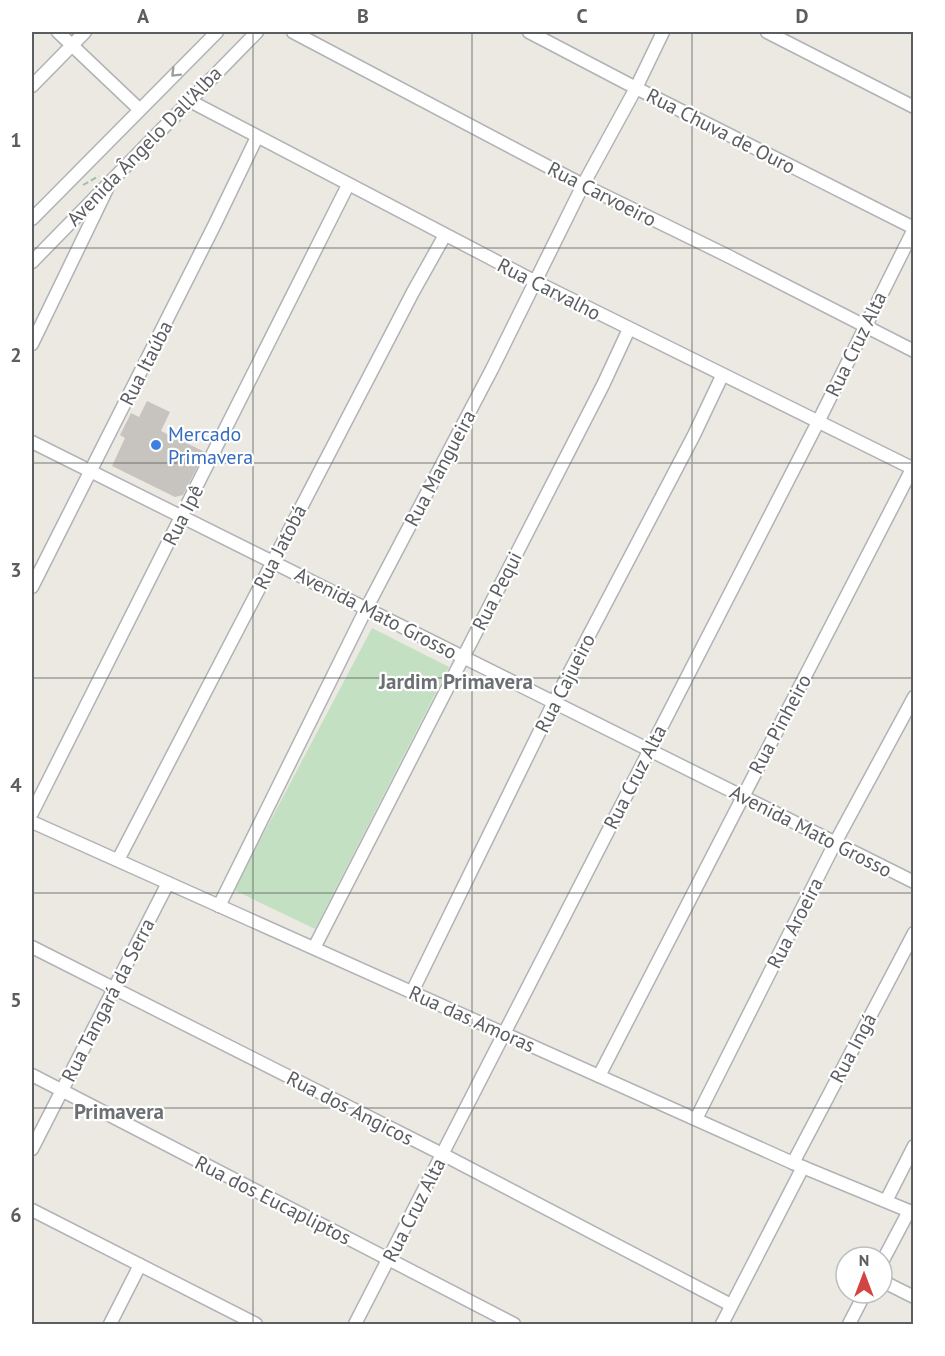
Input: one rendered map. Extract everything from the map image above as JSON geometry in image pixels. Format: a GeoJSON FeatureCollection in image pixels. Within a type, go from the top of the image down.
{"type":"FeatureCollection","features":[{"type":"Feature","properties":{"kind":"street"},"geometry":{"type":"LineString","coordinates":[[58,32],[139,109]]}},
{"type":"Feature","properties":{"kind":"street"},"geometry":{"type":"LineString","coordinates":[[32,86],[85,32]]}},
{"type":"Feature","properties":{"kind":"street","name":"Avenida Ângelo Dall'Alba"},"geometry":{"type":"LineString","coordinates":[[32,219],[217,32]]}},
{"type":"Feature","properties":{"kind":"street","name":"Avenida Ângelo Dall'Alba"},"geometry":{"type":"LineString","coordinates":[[32,262],[257,32]]}},
{"type":"Feature","properties":{"kind":"street","name":"Rua Carvoeiro"},"geometry":{"type":"LineString","coordinates":[[293,32],[583,185],[914,351]]}},
{"type":"Feature","properties":{"kind":"street","name":"Rua Chuva de Ouro"},"geometry":{"type":"LineString","coordinates":[[530,32],[914,229]]}},
{"type":"Feature","properties":{"kind":"street","name":"Rua Mangueira"},"geometry":{"type":"LineString","coordinates":[[219,906],[366,609],[663,32]]}},
{"type":"Feature","properties":{"kind":"street"},"geometry":{"type":"LineString","coordinates":[[767,32],[914,107]]}},
{"type":"Feature","properties":{"kind":"street","name":"Rua Carvalho"},"geometry":{"type":"LineString","coordinates":[[188,100],[536,282],[913,469]]}},
{"type":"Feature","properties":{"kind":"street","name":"Rua Itaúba"},"geometry":{"type":"LineString","coordinates":[[32,587],[257,137]]}},
{"type":"Feature","properties":{"kind":"street"},"geometry":{"type":"LineString","coordinates":[[32,344],[113,178]]}},
{"type":"Feature","properties":{"kind":"street","name":"Rua Ipê"},"geometry":{"type":"LineString","coordinates":[[32,813],[348,185]]}},
{"type":"Feature","properties":{"kind":"street","name":"Rua Cruz Alta"},"geometry":{"type":"LineString","coordinates":[[355,1324],[648,749],[818,422],[914,229]]}},
{"type":"Feature","properties":{"kind":"street","name":"Rua Jatobá"},"geometry":{"type":"LineString","coordinates":[[118,860],[445,235]]}},
{"type":"Feature","properties":{"kind":"street","name":"Rua Pequi"},"geometry":{"type":"LineString","coordinates":[[314,948],[603,385],[629,329]]}},
{"type":"Feature","properties":{"kind":"street","name":"Rua Cajueiro"},"geometry":{"type":"LineString","coordinates":[[412,992],[554,702],[694,435],[722,376]]}},
{"type":"Feature","properties":{"kind":"street","name":"Avenida Mato Grosso"},"geometry":{"type":"LineString","coordinates":[[32,441],[914,882]]}},
{"type":"Feature","properties":{"kind":"street","name":"Rua Pinheiro"},"geometry":{"type":"LineString","coordinates":[[599,1076],[913,469]]}},
{"type":"Feature","properties":{"kind":"street","name":"Rua Aroeira"},"geometry":{"type":"LineString","coordinates":[[696,1119],[835,843],[914,697]]}},
{"type":"Feature","properties":{"kind":"street","name":"Rua das Amoras"},"geometry":{"type":"LineString","coordinates":[[32,822],[798,1165],[911,1212]]}},
{"type":"Feature","properties":{"kind":"street","name":"Rua Tangará da Serra"},"geometry":{"type":"LineString","coordinates":[[32,1149],[168,883]]}},
{"type":"Feature","properties":{"kind":"street","name":"Rua Ingá"},"geometry":{"type":"LineString","coordinates":[[722,1324],[798,1165],[914,933]]}},
{"type":"Feature","properties":{"kind":"street","name":"Rua dos Angicos"},"geometry":{"type":"LineString","coordinates":[[32,947],[731,1305]]}},
{"type":"Feature","properties":{"kind":"street","name":"Rua dos Eucapliptos"},"geometry":{"type":"LineString","coordinates":[[32,1075],[514,1324]]}},
{"type":"Feature","properties":{"kind":"street"},"geometry":{"type":"LineString","coordinates":[[886,1201],[914,1146]]}},
{"type":"Feature","properties":{"kind":"street"},"geometry":{"type":"LineString","coordinates":[[32,1210],[140,1265],[235,1320],[256,1324]]}},
{"type":"Feature","properties":{"kind":"street"},"geometry":{"type":"LineString","coordinates":[[892,1245],[911,1212]]}},
{"type":"Feature","properties":{"kind":"street"},"geometry":{"type":"LineString","coordinates":[[110,1324],[140,1265]]}},
{"type":"Feature","properties":{"kind":"street"},"geometry":{"type":"LineString","coordinates":[[894,1287],[914,1297]]}},
{"type":"Feature","properties":{"kind":"street"},"geometry":{"type":"LineString","coordinates":[[849,1324],[859,1305]]}},
{"type":"Feature","properties":{"kind":"green space"},"geometry":{"type":"Polygon","coordinates":[[[372,628],[449,667],[315,929],[234,890],[372,628]]]}},
{"type":"Feature","properties":{"kind":"building","name":"Mercado Primavera"},"geometry":{"type":"Polygon","coordinates":[[[147,401],[170,412],[161,431],[205,452],[183,495],[175,497],[112,466],[125,438],[120,435],[131,413],[139,417],[147,401]]]}},
{"type":"Feature","properties":{"kind":"place","name":"Mercado Primavera"},"geometry":{"type":"Point","coordinates":[156,445]}},
{"type":"Feature","properties":{"kind":"district","name":"Jardim Primavera"},"geometry":{"type":"Point","coordinates":[456,682]}},
{"type":"Feature","properties":{"kind":"district","name":"Primavera"},"geometry":{"type":"Point","coordinates":[119,1112]}}]}
